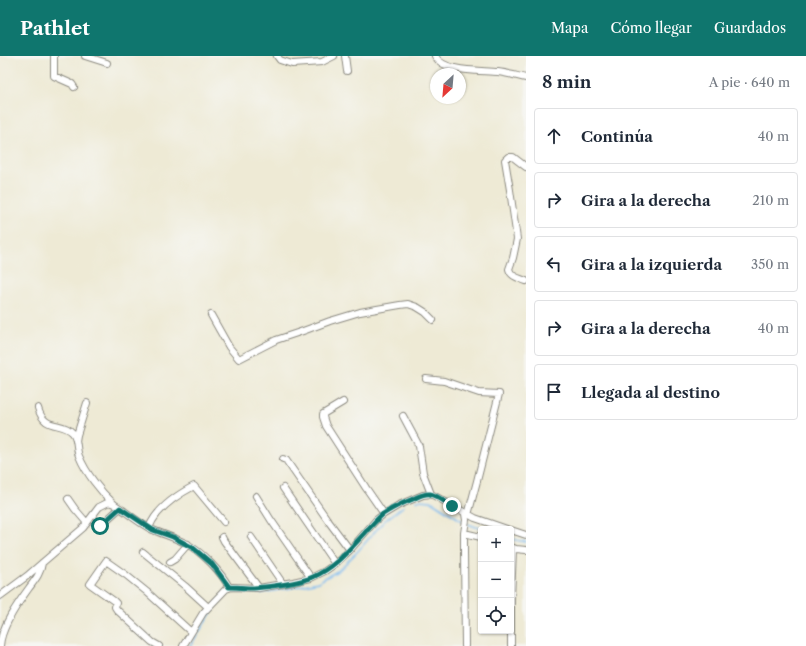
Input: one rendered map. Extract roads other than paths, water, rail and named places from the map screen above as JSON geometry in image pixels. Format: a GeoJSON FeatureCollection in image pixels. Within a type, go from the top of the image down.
{"type":"FeatureCollection","features":[{"type":"Feature","properties":{"kind":"street"},"geometry":{"type":"LineString","coordinates":[[54,56],[54,76],[72,84],[74,87]]}},
{"type":"Feature","properties":{"kind":"street"},"geometry":{"type":"LineString","coordinates":[[85,56],[107,63]]}},
{"type":"Feature","properties":{"kind":"street"},"geometry":{"type":"LineString","coordinates":[[276,56],[280,60],[292,64],[322,62],[334,56]]}},
{"type":"Feature","properties":{"kind":"street"},"geometry":{"type":"LineString","coordinates":[[345,56],[347,71]]}},
{"type":"Feature","properties":{"kind":"street"},"geometry":{"type":"LineString","coordinates":[[435,56],[441,62],[454,67],[475,71],[499,72],[526,77]]}},
{"type":"Feature","properties":{"kind":"street"},"geometry":{"type":"LineString","coordinates":[[509,71],[518,72],[526,77]]}},
{"type":"Feature","properties":{"kind":"street"},"geometry":{"type":"LineString","coordinates":[[526,167],[512,157],[508,157],[505,160],[517,239],[509,270],[511,274],[526,281]]}},
{"type":"Feature","properties":{"kind":"street"},"geometry":{"type":"LineString","coordinates":[[212,315],[229,347],[239,359],[276,340],[360,312],[400,304],[408,304],[425,312],[433,320]]}},
{"type":"Feature","properties":{"kind":"street"},"geometry":{"type":"LineString","coordinates":[[426,379],[444,380],[479,393],[499,394],[466,516],[464,532],[464,646]]}},
{"type":"Feature","properties":{"kind":"street"},"geometry":{"type":"LineString","coordinates":[[343,402],[323,414],[325,422],[328,430],[384,514]]}},
{"type":"Feature","properties":{"kind":"street"},"geometry":{"type":"LineString","coordinates":[[76,442],[88,403]]}},
{"type":"Feature","properties":{"kind":"street"},"geometry":{"type":"LineString","coordinates":[[38,408],[45,420],[49,423],[70,430],[75,436],[78,454],[86,469],[114,504]]}},
{"type":"Feature","properties":{"kind":"street"},"geometry":{"type":"LineString","coordinates":[[403,416],[419,446],[423,473],[431,494],[466,516],[498,526]]}},
{"type":"Feature","properties":{"kind":"street"},"geometry":{"type":"LineString","coordinates":[[283,459],[287,462],[350,550]]}},
{"type":"Feature","properties":{"kind":"street"},"geometry":{"type":"LineString","coordinates":[[149,528],[151,522],[164,506],[193,486],[196,487],[224,522]]}},
{"type":"Feature","properties":{"kind":"street"},"geometry":{"type":"LineString","coordinates":[[283,488],[335,564]]}},
{"type":"Feature","properties":{"kind":"street"},"geometry":{"type":"LineString","coordinates":[[183,646],[200,617],[224,590],[229,587],[259,588],[311,578],[335,564],[350,550],[376,520],[384,514],[399,505],[423,495],[431,494]]}},
{"type":"Feature","properties":{"kind":"street"},"geometry":{"type":"LineString","coordinates":[[256,496],[274,525],[311,578]]}},
{"type":"Feature","properties":{"kind":"street"},"geometry":{"type":"LineString","coordinates":[[68,499],[87,523]]}},
{"type":"Feature","properties":{"kind":"street"},"geometry":{"type":"LineString","coordinates":[[0,596],[27,576],[87,523],[98,509],[109,502],[149,528],[188,544],[212,564],[229,587]]}},
{"type":"Feature","properties":{"kind":"street"},"geometry":{"type":"LineString","coordinates":[[100,526],[120,508]]}},
{"type":"Feature","properties":{"kind":"street"},"geometry":{"type":"LineString","coordinates":[[514,531],[526,535]]}},
{"type":"Feature","properties":{"kind":"street"},"geometry":{"type":"LineString","coordinates":[[464,532],[478,536]]}},
{"type":"Feature","properties":{"kind":"street"},"geometry":{"type":"LineString","coordinates":[[222,536],[224,541],[259,588]]}},
{"type":"Feature","properties":{"kind":"street"},"geometry":{"type":"LineString","coordinates":[[251,537],[283,584]]}},
{"type":"Feature","properties":{"kind":"street"},"geometry":{"type":"LineString","coordinates":[[170,562],[175,559],[188,544]]}},
{"type":"Feature","properties":{"kind":"street"},"geometry":{"type":"LineString","coordinates":[[514,548],[526,550]]}},
{"type":"Feature","properties":{"kind":"street"},"geometry":{"type":"LineString","coordinates":[[143,552],[208,607]]}},
{"type":"Feature","properties":{"kind":"street"},"geometry":{"type":"LineString","coordinates":[[159,646],[152,642],[115,608],[116,603],[114,601],[90,584],[106,561],[147,592],[191,632]]}},
{"type":"Feature","properties":{"kind":"street"},"geometry":{"type":"LineString","coordinates":[[0,646],[10,617],[39,574],[42,563]]}},
{"type":"Feature","properties":{"kind":"street"},"geometry":{"type":"LineString","coordinates":[[512,598],[512,646]]}},
{"type":"Feature","properties":{"kind":"waterway"},"geometry":{"type":"LineString","coordinates":[[416,501],[431,501],[464,522]]}},
{"type":"Feature","properties":{"kind":"waterway"},"geometry":{"type":"LineString","coordinates":[[228,591],[261,593],[318,582],[339,570],[384,521],[404,506]]}},
{"type":"Feature","properties":{"kind":"waterway"},"geometry":{"type":"LineString","coordinates":[[468,524],[478,527]]}},
{"type":"Feature","properties":{"kind":"waterway"},"geometry":{"type":"LineString","coordinates":[[514,540],[526,542]]}},
{"type":"Feature","properties":{"kind":"waterway"},"geometry":{"type":"LineString","coordinates":[[190,646],[220,599]]}}]}
